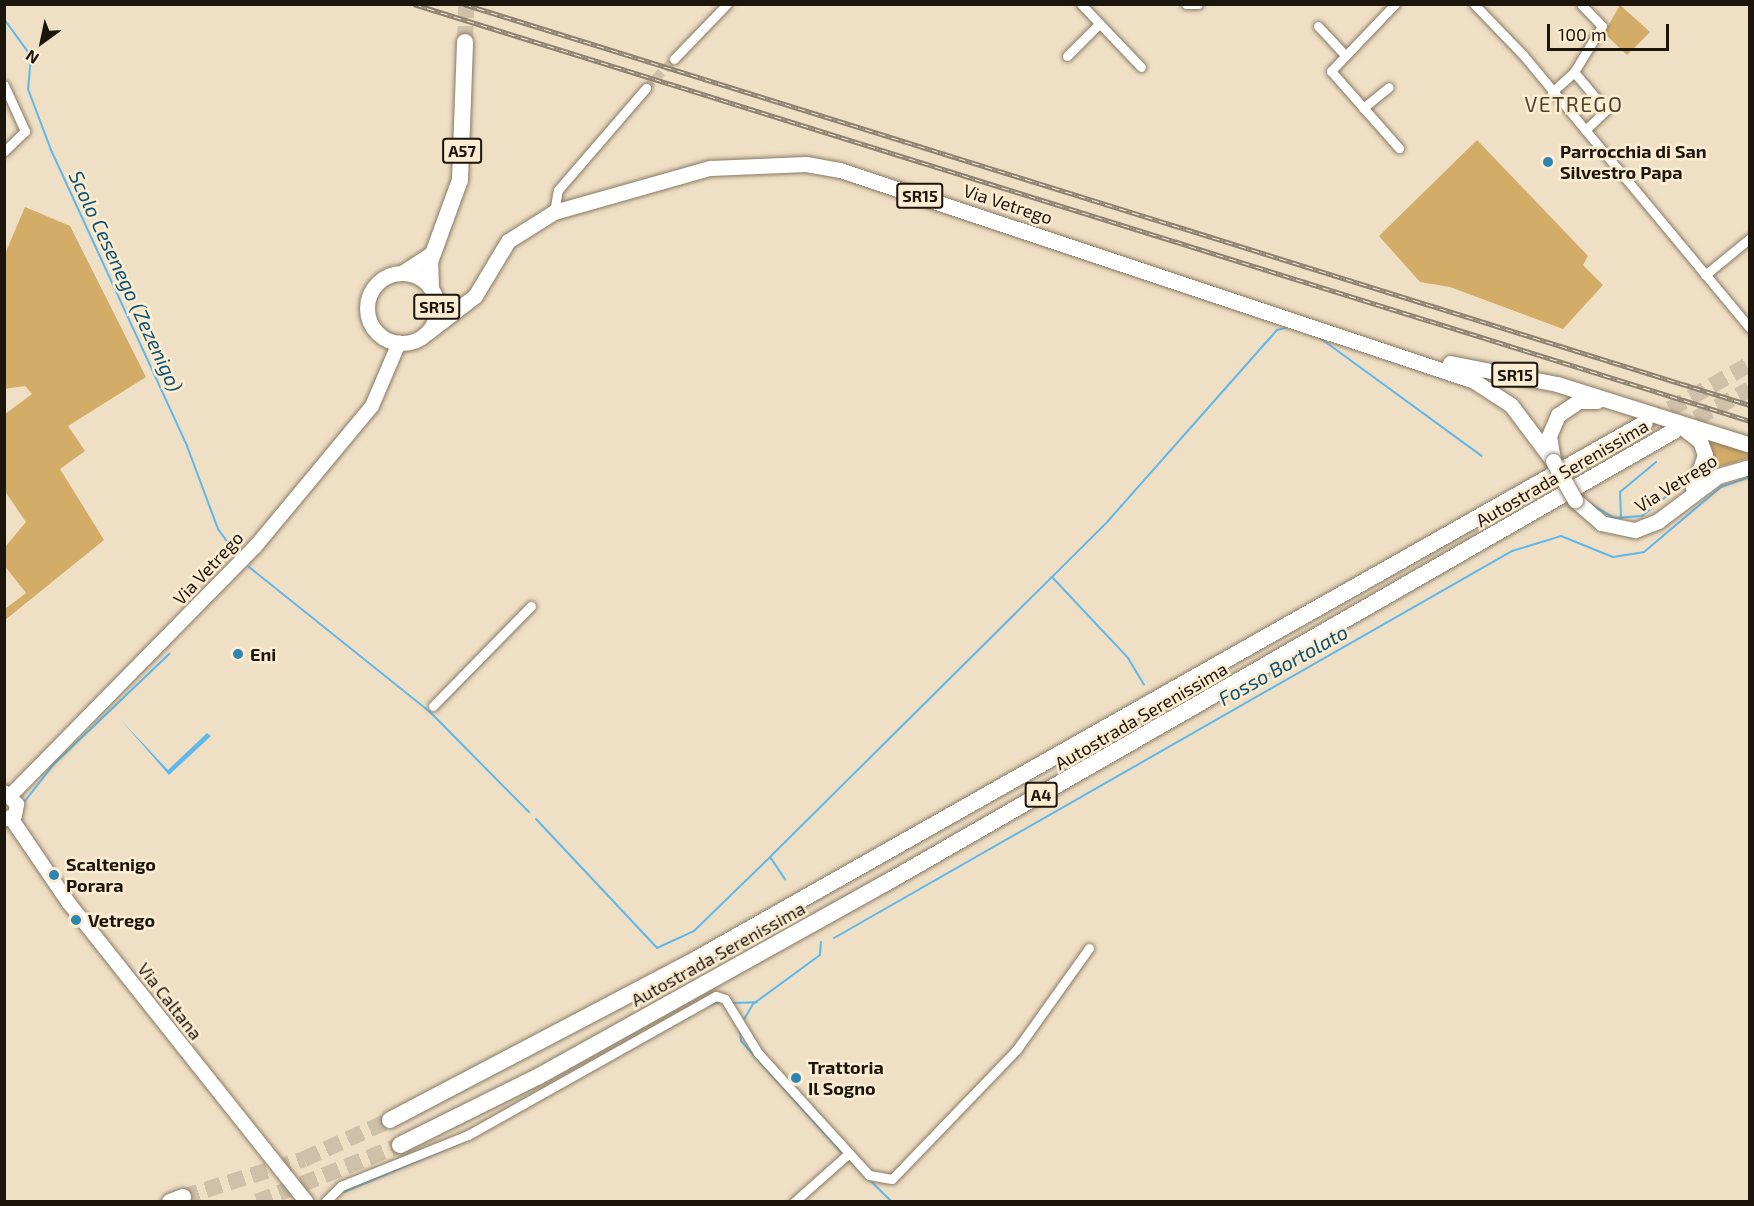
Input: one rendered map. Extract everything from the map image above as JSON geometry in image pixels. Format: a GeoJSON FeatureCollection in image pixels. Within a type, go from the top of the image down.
{"type":"FeatureCollection","features":[{"type":"Feature","properties":{"kind":"highway","name":"A57"},"geometry":{"type":"LineString","coordinates":[[432,291],[432,254],[460,180],[465,42]]}},
{"type":"Feature","properties":{"kind":"highway"},"geometry":{"type":"LineString","coordinates":[[404,273],[432,254]]}},
{"type":"Feature","properties":{"kind":"highway","name":"Autostrada Serenissima"},"geometry":{"type":"LineString","coordinates":[[390,1120],[700,957],[1646,423]]}},
{"type":"Feature","properties":{"kind":"highway","name":"Autostrada Serenissima"},"geometry":{"type":"LineString","coordinates":[[400,1145],[539,1076],[876,888],[1670,425]]}},
{"type":"Feature","properties":{"kind":"main road","name":"Via Vetrego"},"geometry":{"type":"LineString","coordinates":[[8,794],[251,552],[372,406],[399,343],[428,332],[475,296],[508,241],[554,212],[710,168],[806,164],[840,170],[1409,355],[1502,398],[1553,461],[1575,500],[1593,519],[1624,530],[1658,521],[1686,497],[1718,476],[1749,467]]}},
{"type":"Feature","properties":{"kind":"main road","name":"SR15"},"geometry":{"type":"LineString","coordinates":[[399,343],[377,332],[367,310],[381,281],[404,273],[432,291],[437,309],[428,332]]}},
{"type":"Feature","properties":{"kind":"main road"},"geometry":{"type":"LineString","coordinates":[[432,291],[463,306]]}},
{"type":"Feature","properties":{"kind":"main road","name":"Via Vetrego"},"geometry":{"type":"LineString","coordinates":[[1409,355],[1531,378],[1619,405],[1670,425],[1749,445]]}},
{"type":"Feature","properties":{"kind":"main road","name":"SR15"},"geometry":{"type":"LineString","coordinates":[[1553,461],[1550,431],[1565,407],[1585,400],[1619,405]]}},
{"type":"Feature","properties":{"kind":"main road","name":"SR15"},"geometry":{"type":"LineString","coordinates":[[1670,425],[1695,434],[1704,450],[1703,473],[1686,497]]}},
{"type":"Feature","properties":{"kind":"main road","name":"Via Caltana"},"geometry":{"type":"LineString","coordinates":[[8,794],[17,810],[8,819],[68,902],[307,1202]]}},
{"type":"Feature","properties":{"kind":"street"},"geometry":{"type":"LineString","coordinates":[[674,59],[727,4]]}},
{"type":"Feature","properties":{"kind":"street"},"geometry":{"type":"LineString","coordinates":[[1081,4],[1141,67]]}},
{"type":"Feature","properties":{"kind":"street"},"geometry":{"type":"LineString","coordinates":[[1186,4],[1198,4]]}},
{"type":"Feature","properties":{"kind":"street"},"geometry":{"type":"LineString","coordinates":[[1395,4],[1343,53],[1331,74],[1400,148]]}},
{"type":"Feature","properties":{"kind":"street"},"geometry":{"type":"LineString","coordinates":[[1474,4],[1585,129],[1749,328]]}},
{"type":"Feature","properties":{"kind":"street"},"geometry":{"type":"LineString","coordinates":[[1552,92],[1574,72],[1602,26],[1581,4]]}},
{"type":"Feature","properties":{"kind":"street"},"geometry":{"type":"LineString","coordinates":[[1067,56],[1100,24]]}},
{"type":"Feature","properties":{"kind":"street"},"geometry":{"type":"LineString","coordinates":[[1318,26],[1343,53]]}},
{"type":"Feature","properties":{"kind":"street"},"geometry":{"type":"LineString","coordinates":[[1574,72],[1606,110],[1585,129]]}},
{"type":"Feature","properties":{"kind":"street"},"geometry":{"type":"LineString","coordinates":[[4,85],[25,126],[22,139],[4,151]]}},
{"type":"Feature","properties":{"kind":"street"},"geometry":{"type":"LineString","coordinates":[[1363,108],[1389,87]]}},
{"type":"Feature","properties":{"kind":"street"},"geometry":{"type":"LineString","coordinates":[[554,212],[558,190],[646,88]]}},
{"type":"Feature","properties":{"kind":"street"},"geometry":{"type":"LineString","coordinates":[[1705,275],[1749,238]]}},
{"type":"Feature","properties":{"kind":"street"},"geometry":{"type":"LineString","coordinates":[[433,706],[531,606]]}},
{"type":"Feature","properties":{"kind":"street"},"geometry":{"type":"LineString","coordinates":[[325,1202],[341,1186],[468,1135],[710,997],[723,997],[740,1027],[846,1156],[877,1180],[898,1175],[1017,1049],[1089,948]]}},
{"type":"Feature","properties":{"kind":"street"},"geometry":{"type":"LineString","coordinates":[[794,1202],[846,1156]]}},
{"type":"Feature","properties":{"kind":"shaded area"},"geometry":{"type":"Polygon","coordinates":[[[1620,5],[1650,32],[1627,55],[1604,33],[1620,5]]]}},
{"type":"Feature","properties":{"kind":"shaded area"},"geometry":{"type":"Polygon","coordinates":[[[1477,140],[1588,256],[1583,265],[1603,285],[1563,329],[1450,287],[1420,282],[1379,236],[1477,140]]]}},
{"type":"Feature","properties":{"kind":"shaded area"},"geometry":{"type":"Polygon","coordinates":[[[25,207],[70,226],[146,377],[68,426],[85,451],[60,469],[104,540],[5,620],[5,609],[26,593],[4,565],[5,547],[26,522],[4,490],[5,414],[32,394],[25,386],[4,389],[5,254],[25,207]]]}},
{"type":"Feature","properties":{"kind":"shaded area"},"geometry":{"type":"Polygon","coordinates":[[[1702,437],[1749,450],[1749,458],[1711,469],[1702,437]]]}},
{"type":"Feature","properties":{"kind":"water"},"geometry":{"type":"Polygon","coordinates":[[[120,719],[168,770],[207,733],[211,736],[169,775],[120,719]]]}},
{"type":"Feature","properties":{"kind":"waterway","name":"Scolo Cesenego (Zezenigo)"},"geometry":{"type":"LineString","coordinates":[[4,19],[31,56],[28,89],[51,150],[187,446],[218,529],[235,552]]}},
{"type":"Feature","properties":{"kind":"waterway","name":"Fosso Bortolato"},"geometry":{"type":"LineString","coordinates":[[770,857],[1108,521],[1277,330],[1289,327]]}},
{"type":"Feature","properties":{"kind":"waterway","name":"Fosso Bortolato"},"geometry":{"type":"LineString","coordinates":[[1320,338],[1482,456]]}},
{"type":"Feature","properties":{"kind":"waterway"},"geometry":{"type":"LineString","coordinates":[[1621,518],[1620,492],[1656,462]]}},
{"type":"Feature","properties":{"kind":"waterway"},"geometry":{"type":"LineString","coordinates":[[1591,504],[1614,518],[1642,516],[1690,477]]}},
{"type":"Feature","properties":{"kind":"waterway","name":"Fosso Bortolato"},"geometry":{"type":"LineString","coordinates":[[834,938],[1512,551],[1561,536],[1613,557],[1644,552],[1721,487],[1750,477]]}},
{"type":"Feature","properties":{"kind":"waterway","name":"Scolo Cesenego (Zezenigo)"},"geometry":{"type":"LineString","coordinates":[[249,567],[430,712],[529,812]]}},
{"type":"Feature","properties":{"kind":"waterway"},"geometry":{"type":"LineString","coordinates":[[1052,577],[1128,658],[1144,685]]}},
{"type":"Feature","properties":{"kind":"waterway"},"geometry":{"type":"LineString","coordinates":[[25,801],[53,765],[169,654]]}},
{"type":"Feature","properties":{"kind":"waterway"},"geometry":{"type":"LineString","coordinates":[[536,819],[657,948],[694,931],[770,857],[785,879]]}},
{"type":"Feature","properties":{"kind":"waterway","name":"Scolo Cesenego (Zezenigo)"},"geometry":{"type":"LineString","coordinates":[[742,1023],[753,1004],[820,955],[821,942]]}},
{"type":"Feature","properties":{"kind":"waterway"},"geometry":{"type":"LineString","coordinates":[[708,1005],[721,1002]]}},
{"type":"Feature","properties":{"kind":"waterway"},"geometry":{"type":"LineString","coordinates":[[732,1003],[757,1002]]}},
{"type":"Feature","properties":{"kind":"waterway"},"geometry":{"type":"LineString","coordinates":[[622,1054],[693,1014]]}},
{"type":"Feature","properties":{"kind":"waterway","name":"Scolo Cesenego (Zezenigo)"},"geometry":{"type":"LineString","coordinates":[[740,1029],[741,1041],[843,1154]]}},
{"type":"Feature","properties":{"kind":"waterway"},"geometry":{"type":"LineString","coordinates":[[344,1192],[465,1141]]}},
{"type":"Feature","properties":{"kind":"waterway","name":"Scolo Cesenego (Zezenigo)"},"geometry":{"type":"LineString","coordinates":[[847,1158],[892,1202]]}},
{"type":"Feature","properties":{"kind":"tunnel"},"geometry":{"type":"LineString","coordinates":[[465,42],[466,4]]}},
{"type":"Feature","properties":{"kind":"tunnel"},"geometry":{"type":"LineString","coordinates":[[646,88],[674,59]]}},
{"type":"Feature","properties":{"kind":"tunnel"},"geometry":{"type":"LineString","coordinates":[[1649,421],[1750,364]]}},
{"type":"Feature","properties":{"kind":"tunnel"},"geometry":{"type":"LineString","coordinates":[[1675,430],[1750,389]]}},
{"type":"Feature","properties":{"kind":"tunnel"},"geometry":{"type":"LineString","coordinates":[[183,1197],[304,1159],[390,1120]]}},
{"type":"Feature","properties":{"kind":"tunnel"},"geometry":{"type":"LineString","coordinates":[[257,1202],[400,1145]]}},
{"type":"Feature","properties":{"kind":"railway"},"geometry":{"type":"LineString","coordinates":[[414,4],[1750,421]]}},
{"type":"Feature","properties":{"kind":"railway"},"geometry":{"type":"LineString","coordinates":[[464,4],[1750,405]]}},
{"type":"Feature","properties":{"kind":"place","name":"Parrocchia di San Silvestro Papa"},"geometry":{"type":"Point","coordinates":[1548,162]}},
{"type":"Feature","properties":{"kind":"place","name":"Eni"},"geometry":{"type":"Point","coordinates":[238,654]}},
{"type":"Feature","properties":{"kind":"place","name":"Scaltenigo Porara"},"geometry":{"type":"Point","coordinates":[54,875]}},
{"type":"Feature","properties":{"kind":"place","name":"Vetrego"},"geometry":{"type":"Point","coordinates":[76,920]}},
{"type":"Feature","properties":{"kind":"place","name":"Trattoria Il Sogno"},"geometry":{"type":"Point","coordinates":[796,1078]}},
{"type":"Feature","properties":{"kind":"district","name":"VETREGO"},"geometry":{"type":"Point","coordinates":[1574,104]}}]}
